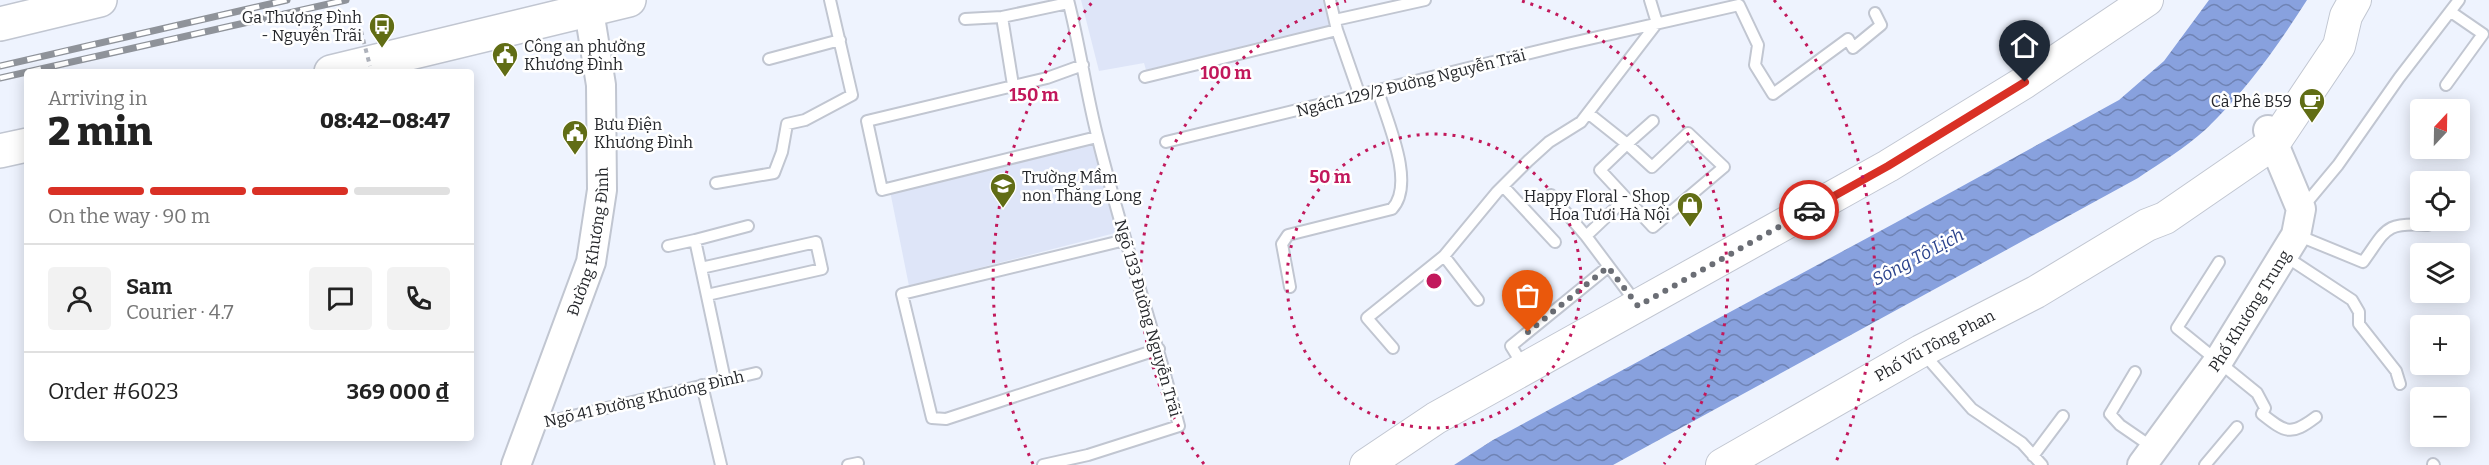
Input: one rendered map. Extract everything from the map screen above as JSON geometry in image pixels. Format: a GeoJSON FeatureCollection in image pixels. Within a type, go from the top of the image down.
{"type":"FeatureCollection","features":[{"type":"Feature","properties":{"kind":"main road"},"geometry":{"type":"LineString","coordinates":[[0,24],[100,0]]}},
{"type":"Feature","properties":{"kind":"main road"},"geometry":{"type":"LineString","coordinates":[[343,69],[629,0]]}},
{"type":"Feature","properties":{"kind":"main road"},"geometry":{"type":"LineString","coordinates":[[1366,465],[1436,418],[1888,166],[2025,82],[2147,0]]}},
{"type":"Feature","properties":{"kind":"main road"},"geometry":{"type":"LineString","coordinates":[[2271,137],[2327,38],[2351,8]]}},
{"type":"Feature","properties":{"kind":"main road","name":"Phố Vũ Tông Phan"},"geometry":{"type":"LineString","coordinates":[[1722,465],[1921,351],[2037,292],[2147,225],[2156,210],[2271,137]]}},
{"type":"Feature","properties":{"kind":"main road"},"geometry":{"type":"LineString","coordinates":[[0,151],[24,146]]}},
{"type":"Feature","properties":{"kind":"street","name":"Đường Khương Đình"},"geometry":{"type":"LineString","coordinates":[[516,465],[591,262],[602,190],[601,85],[590,17],[591,9]]}},
{"type":"Feature","properties":{"kind":"street"},"geometry":{"type":"LineString","coordinates":[[2271,137],[2294,233]]}},
{"type":"Feature","properties":{"kind":"street","name":"Phố Khương Trung"},"geometry":{"type":"LineString","coordinates":[[2148,457],[2219,360],[2294,233]]}},
{"type":"Feature","properties":{"kind":"lane"},"geometry":{"type":"LineString","coordinates":[[716,183],[774,172],[782,152],[787,124],[805,120],[852,95],[830,0]]}},
{"type":"Feature","properties":{"kind":"lane"},"geometry":{"type":"LineString","coordinates":[[1330,0],[1359,96]]}},
{"type":"Feature","properties":{"kind":"lane"},"geometry":{"type":"LineString","coordinates":[[1144,76],[1425,0]]}},
{"type":"Feature","properties":{"kind":"lane"},"geometry":{"type":"LineString","coordinates":[[1393,348],[1367,318],[1444,256],[1503,186],[1549,142],[1581,122],[1657,23],[1650,0]]}},
{"type":"Feature","properties":{"kind":"lane"},"geometry":{"type":"LineString","coordinates":[[2294,233],[2399,78],[2459,0]]}},
{"type":"Feature","properties":{"kind":"lane"},"geometry":{"type":"LineString","coordinates":[[965,19],[1002,17],[1068,1]]}},
{"type":"Feature","properties":{"kind":"lane","name":"Ngõ 133 Đường Nguyễn Trãi"},"geometry":{"type":"LineString","coordinates":[[1068,1],[1097,138],[1125,240],[1159,349],[1179,426],[1090,460]]}},
{"type":"Feature","properties":{"kind":"lane","name":"Ngách 129/2 Đường Nguyễn Trãi"},"geometry":{"type":"LineString","coordinates":[[1166,142],[1739,5],[1758,45],[1755,65],[1773,94],[1848,39],[1853,48],[1881,25],[1875,13]]}},
{"type":"Feature","properties":{"kind":"lane"},"geometry":{"type":"LineString","coordinates":[[2446,85],[2483,34],[2451,12]]}},
{"type":"Feature","properties":{"kind":"lane"},"geometry":{"type":"LineString","coordinates":[[1002,17],[1013,85]]}},
{"type":"Feature","properties":{"kind":"lane"},"geometry":{"type":"LineString","coordinates":[[769,59],[840,40]]}},
{"type":"Feature","properties":{"kind":"lane"},"geometry":{"type":"LineString","coordinates":[[1083,65],[1047,78],[867,121],[882,190],[1097,138]]}},
{"type":"Feature","properties":{"kind":"lane"},"geometry":{"type":"LineString","coordinates":[[1290,287],[1282,244],[1288,235],[1392,209],[1400,197],[1403,185],[1401,169],[1378,91]]}},
{"type":"Feature","properties":{"kind":"lane"},"geometry":{"type":"LineString","coordinates":[[1588,113],[1627,144],[1652,167],[1688,133],[1724,167],[1653,227],[1600,170],[1627,144],[1653,121]]}},
{"type":"Feature","properties":{"kind":"lane"},"geometry":{"type":"LineString","coordinates":[[1503,186],[1555,242]]}},
{"type":"Feature","properties":{"kind":"lane"},"geometry":{"type":"LineString","coordinates":[[1551,195],[1586,236],[1638,306]]}},
{"type":"Feature","properties":{"kind":"lane"},"geometry":{"type":"LineString","coordinates":[[1586,236],[1626,198]]}},
{"type":"Feature","properties":{"kind":"lane"},"geometry":{"type":"LineString","coordinates":[[2294,233],[2362,262],[2390,227],[2410,224]]}},
{"type":"Feature","properties":{"kind":"lane"},"geometry":{"type":"LineString","coordinates":[[668,246],[748,226]]}},
{"type":"Feature","properties":{"kind":"lane"},"geometry":{"type":"LineString","coordinates":[[2294,233],[2352,300],[2359,312],[2359,324],[2396,371],[2400,384]]}},
{"type":"Feature","properties":{"kind":"lane"},"geometry":{"type":"LineString","coordinates":[[694,240],[725,380]]}},
{"type":"Feature","properties":{"kind":"lane"},"geometry":{"type":"LineString","coordinates":[[1125,240],[902,294],[932,418],[946,420],[1159,349]]}},
{"type":"Feature","properties":{"kind":"lane"},"geometry":{"type":"LineString","coordinates":[[701,268],[816,242],[822,269],[707,295]]}},
{"type":"Feature","properties":{"kind":"lane"},"geometry":{"type":"LineString","coordinates":[[1444,256],[1478,300]]}},
{"type":"Feature","properties":{"kind":"lane"},"geometry":{"type":"LineString","coordinates":[[2219,262],[2177,328],[2257,393],[2265,408],[2262,414],[2281,429],[2296,430],[2316,417]]}},
{"type":"Feature","properties":{"kind":"lane"},"geometry":{"type":"LineString","coordinates":[[1525,368],[1511,346],[1608,267]]}},
{"type":"Feature","properties":{"kind":"lane"},"geometry":{"type":"LineString","coordinates":[[1921,351],[1972,409],[2022,443],[2042,465]]}},
{"type":"Feature","properties":{"kind":"lane"},"geometry":{"type":"LineString","coordinates":[[2135,372],[2110,414],[2148,457]]}},
{"type":"Feature","properties":{"kind":"lane","name":"Ngõ 41 Đường Khương Đình"},"geometry":{"type":"LineString","coordinates":[[531,426],[756,373]]}},
{"type":"Feature","properties":{"kind":"lane"},"geometry":{"type":"LineString","coordinates":[[702,385],[721,465]]}},
{"type":"Feature","properties":{"kind":"lane"},"geometry":{"type":"LineString","coordinates":[[2034,456],[2063,416]]}},
{"type":"Feature","properties":{"kind":"lane"},"geometry":{"type":"LineString","coordinates":[[2205,465],[2237,427]]}},
{"type":"Feature","properties":{"kind":"lane"},"geometry":{"type":"LineString","coordinates":[[1043,465],[1090,460]]}},
{"type":"Feature","properties":{"kind":"path"},"geometry":{"type":"LineString","coordinates":[[361,32],[370,66]]}},
{"type":"Feature","properties":{"kind":"shaded area"},"geometry":{"type":"Polygon","coordinates":[[[1081,0],[1326,0],[1332,26],[1146,70],[1144,63],[1099,71],[1081,0]]]}},
{"type":"Feature","properties":{"kind":"shaded area","name":"Trường Mầm non Thăng Long"},"geometry":{"type":"Polygon","coordinates":[[[1095,135],[1119,232],[909,286],[889,186],[1095,135]]]}},
{"type":"Feature","properties":{"kind":"water","name":"Sông Tô Lịch"},"geometry":{"type":"Polygon","coordinates":[[[2209,0],[2307,0],[2260,68],[2220,115],[2189,143],[2138,178],[1613,465],[1454,465],[1493,440],[2119,100],[2164,61],[2209,0]]]}},
{"type":"Feature","properties":{"kind":"railway"},"geometry":{"type":"LineString","coordinates":[[0,66],[287,0]]}},
{"type":"Feature","properties":{"kind":"railway"},"geometry":{"type":"LineString","coordinates":[[40,69],[346,0]]}},
{"type":"Feature","properties":{"kind":"railway"},"geometry":{"type":"LineString","coordinates":[[0,78],[24,73]]}},
{"type":"Feature","properties":{"kind":"way so far"},"geometry":{"type":"LineString","coordinates":[[1528,332],[1608,267],[1638,306],[1809,210]]}},
{"type":"Feature","properties":{"kind":"place","name":"Ga Thượng Đình - Nguyễn Trãi"},"geometry":{"type":"Point","coordinates":[382,49]}},
{"type":"Feature","properties":{"kind":"place","name":"Công an phường Khương Đình"},"geometry":{"type":"Point","coordinates":[505,78]}},
{"type":"Feature","properties":{"kind":"place","name":"Cà Phê B59"},"geometry":{"type":"Point","coordinates":[2312,124]}},
{"type":"Feature","properties":{"kind":"place","name":"Bưu Điện Khương Đình"},"geometry":{"type":"Point","coordinates":[575,156]}},
{"type":"Feature","properties":{"kind":"place","name":"Trường Mầm non Thăng Long"},"geometry":{"type":"Point","coordinates":[1003,209]}},
{"type":"Feature","properties":{"kind":"place","name":"Happy Floral - Shop Hoa Tươi Hà Nội"},"geometry":{"type":"Point","coordinates":[1690,228]}},
{"type":"Feature","properties":{"kind":"route"},"geometry":{"type":"LineString","coordinates":[[1809,210],[1888,166],[2025,82]]}}]}
